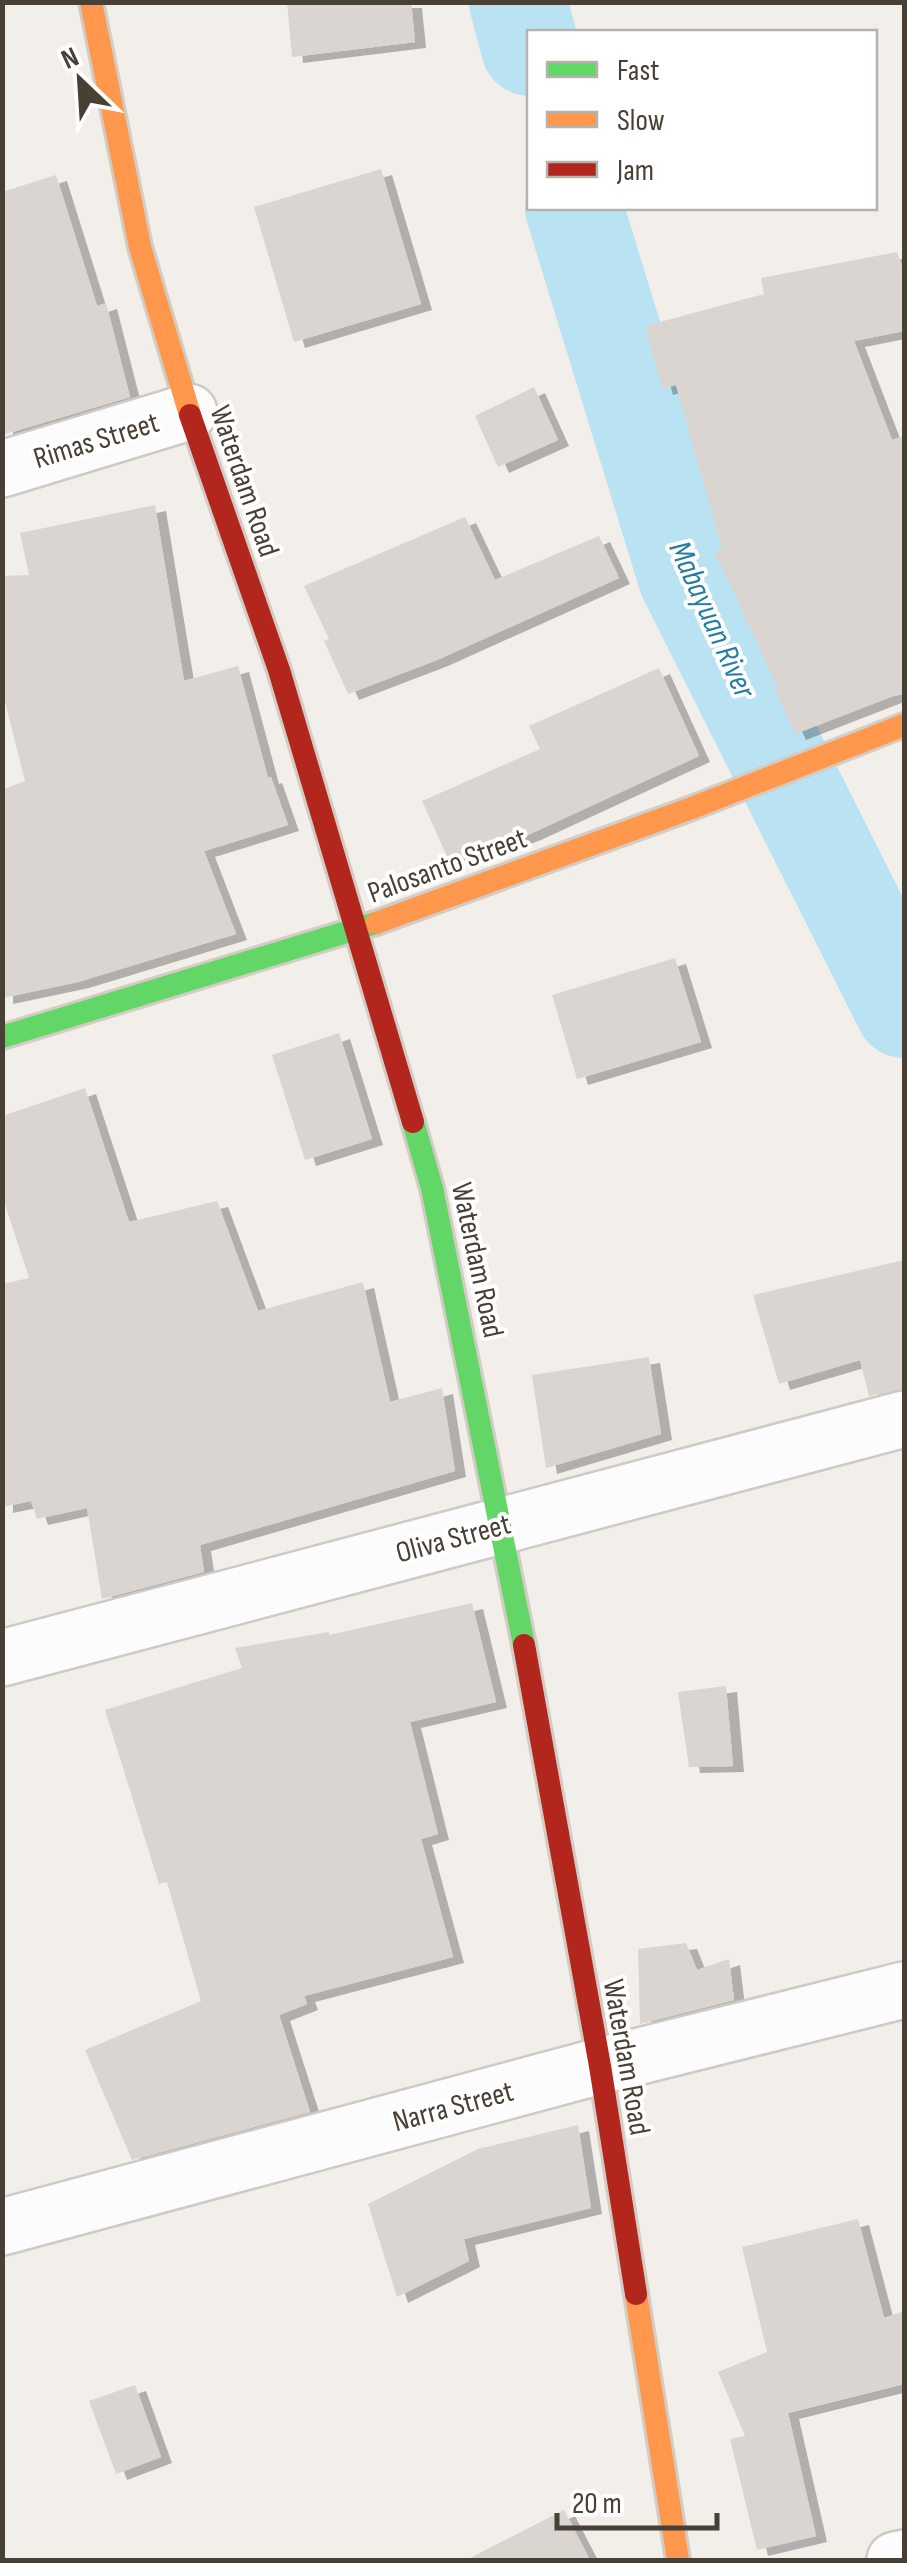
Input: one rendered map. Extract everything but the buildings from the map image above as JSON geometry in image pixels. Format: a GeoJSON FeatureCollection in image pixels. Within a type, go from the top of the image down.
{"type":"FeatureCollection","features":[{"type":"Feature","properties":{"kind":"street","name":"Waterdam Road"},"geometry":{"type":"LineString","coordinates":[[91,2],[140,246],[189,412],[279,670],[432,1188],[502,1525],[600,2066],[678,2560]]}},
{"type":"Feature","properties":{"kind":"street","name":"Rimas Street"},"geometry":{"type":"LineString","coordinates":[[2,469],[189,412]]}},
{"type":"Feature","properties":{"kind":"street","name":"Palosanto Street"},"geometry":{"type":"LineString","coordinates":[[2,1037],[357,930],[692,808],[904,725]]}},
{"type":"Feature","properties":{"kind":"street","name":"Oliva Street"},"geometry":{"type":"LineString","coordinates":[[2,1658],[904,1419]]}},
{"type":"Feature","properties":{"kind":"street","name":"Narra Street"},"geometry":{"type":"LineString","coordinates":[[2,2227],[600,2066],[904,1990]]}},
{"type":"Feature","properties":{"kind":"street"},"geometry":{"type":"LineString","coordinates":[[895,2560],[904,2558]]}},
{"type":"Feature","properties":{"kind":"waterway","name":"Mabayuan River"},"geometry":{"type":"LineString","coordinates":[[518,2],[527,36]]}},
{"type":"Feature","properties":{"kind":"waterway","name":"Mabayuan River"},"geometry":{"type":"LineString","coordinates":[[575,210],[687,577],[904,1009]]}},
{"type":"Feature","properties":{"kind":"traffic: fast"},"geometry":{"type":"LineString","coordinates":[[2,1037],[376,923]]}},
{"type":"Feature","properties":{"kind":"traffic: fast"},"geometry":{"type":"LineString","coordinates":[[413,1122],[432,1188],[524,1645]]}},
{"type":"Feature","properties":{"kind":"traffic: slow"},"geometry":{"type":"LineString","coordinates":[[91,2],[140,247],[190,415]]}},
{"type":"Feature","properties":{"kind":"traffic: slow"},"geometry":{"type":"LineString","coordinates":[[376,923],[692,808],[904,725]]}},
{"type":"Feature","properties":{"kind":"traffic: slow"},"geometry":{"type":"LineString","coordinates":[[636,2294],[678,2560]]}},
{"type":"Feature","properties":{"kind":"traffic: jam"},"geometry":{"type":"LineString","coordinates":[[190,415],[279,670],[413,1122]]}},
{"type":"Feature","properties":{"kind":"traffic: jam"},"geometry":{"type":"LineString","coordinates":[[524,1645],[600,2066],[636,2294]]}}]}
